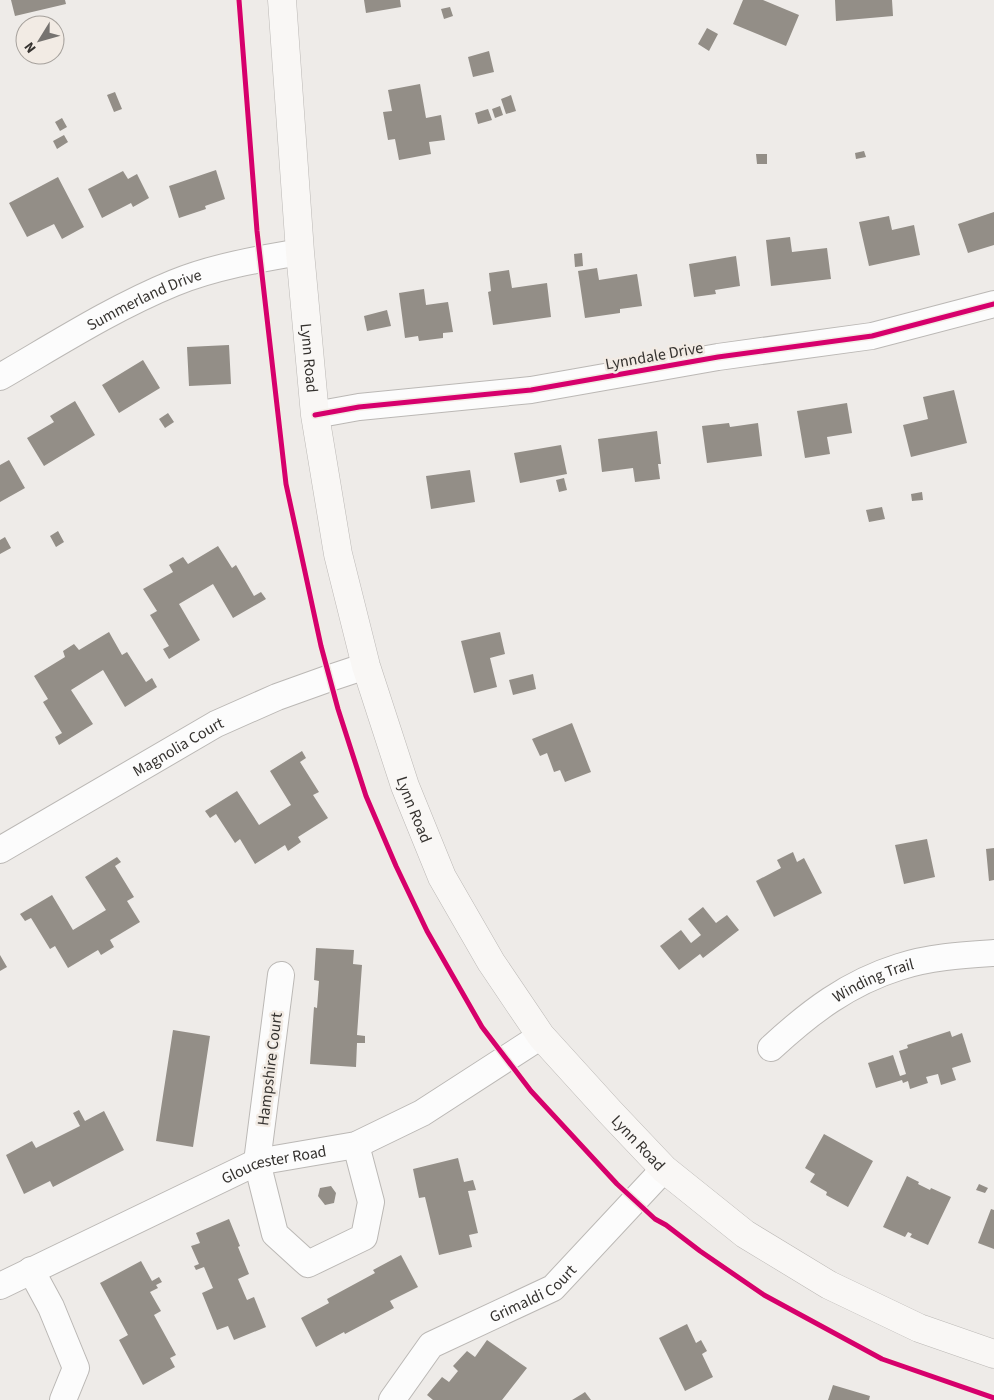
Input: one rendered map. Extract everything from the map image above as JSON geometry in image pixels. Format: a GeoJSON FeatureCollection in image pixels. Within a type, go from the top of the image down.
{"type":"FeatureCollection","features":[{"type":"Feature","properties":{"kind":"main road","name":"Lynn Road"},"geometry":{"type":"LineString","coordinates":[[282,0],[300,252],[315,415],[338,554],[366,666],[405,786],[442,877],[491,962],[541,1036],[664,1169],[745,1234],[829,1285],[919,1328],[994,1354]]}},
{"type":"Feature","properties":{"kind":"street","name":"Summerland Drive"},"geometry":{"type":"LineString","coordinates":[[0,377],[111,313],[176,282],[261,258],[300,252]]}},
{"type":"Feature","properties":{"kind":"street","name":"Lynndale Drive"},"geometry":{"type":"LineString","coordinates":[[315,415],[359,408],[530,390],[718,356],[872,336],[994,304]]}},
{"type":"Feature","properties":{"kind":"street","name":"Magnolia Court"},"geometry":{"type":"LineString","coordinates":[[0,850],[216,724],[277,697],[366,666]]}},
{"type":"Feature","properties":{"kind":"street","name":"Winding Trail"},"geometry":{"type":"LineString","coordinates":[[770,1048],[802,1019],[835,996],[868,979],[900,966],[928,960],[994,954]]}},
{"type":"Feature","properties":{"kind":"street","name":"Hampshire Court"},"geometry":{"type":"LineString","coordinates":[[257,1162],[281,975]]}},
{"type":"Feature","properties":{"kind":"street","name":"Gloucester Road"},"geometry":{"type":"LineString","coordinates":[[0,1286],[257,1162],[356,1145],[422,1113],[541,1036]]}},
{"type":"Feature","properties":{"kind":"street"},"geometry":{"type":"LineString","coordinates":[[257,1162],[275,1234],[308,1264],[364,1237],[371,1202],[356,1145]]}},
{"type":"Feature","properties":{"kind":"street","name":"Grimaldi Court"},"geometry":{"type":"LineString","coordinates":[[392,1400],[431,1345],[552,1288],[664,1169]]}},
{"type":"Feature","properties":{"kind":"street"},"geometry":{"type":"LineString","coordinates":[[31,1270],[51,1307],[76,1368],[63,1400]]}},
{"type":"Feature","properties":{"kind":"building"},"geometry":{"type":"Polygon","coordinates":[[[11,0],[65,0],[66,4],[15,16],[11,0]]]}},
{"type":"Feature","properties":{"kind":"building"},"geometry":{"type":"Polygon","coordinates":[[[364,0],[400,0],[401,7],[366,13],[364,0]]]}},
{"type":"Feature","properties":{"kind":"building"},"geometry":{"type":"Polygon","coordinates":[[[743,0],[763,0],[799,15],[786,46],[733,24],[743,0]]]}},
{"type":"Feature","properties":{"kind":"building"},"geometry":{"type":"Polygon","coordinates":[[[835,0],[892,0],[893,16],[836,21],[835,0]]]}},
{"type":"Feature","properties":{"kind":"building"},"geometry":{"type":"Polygon","coordinates":[[[450,7],[453,16],[444,19],[441,9],[450,7]]]}},
{"type":"Feature","properties":{"kind":"building"},"geometry":{"type":"Polygon","coordinates":[[[707,28],[718,34],[709,51],[698,44],[707,28]]]}},
{"type":"Feature","properties":{"kind":"building"},"geometry":{"type":"Polygon","coordinates":[[[489,51],[494,72],[473,77],[468,57],[489,51]]]}},
{"type":"Feature","properties":{"kind":"building"},"geometry":{"type":"Polygon","coordinates":[[[420,84],[426,118],[441,115],[445,140],[429,142],[431,154],[399,160],[395,139],[388,140],[383,112],[392,111],[388,90],[420,84]]]}},
{"type":"Feature","properties":{"kind":"building"},"geometry":{"type":"Polygon","coordinates":[[[115,92],[122,109],[114,112],[107,95],[115,92]]]}},
{"type":"Feature","properties":{"kind":"building"},"geometry":{"type":"Polygon","coordinates":[[[511,95],[516,111],[506,114],[501,99],[511,95]]]}},
{"type":"Feature","properties":{"kind":"building"},"geometry":{"type":"Polygon","coordinates":[[[500,106],[503,115],[495,118],[492,109],[500,106]]]}},
{"type":"Feature","properties":{"kind":"building"},"geometry":{"type":"Polygon","coordinates":[[[488,109],[492,120],[478,124],[475,113],[488,109]]]}},
{"type":"Feature","properties":{"kind":"building"},"geometry":{"type":"Polygon","coordinates":[[[62,118],[67,127],[60,131],[55,122],[62,118]]]}},
{"type":"Feature","properties":{"kind":"building"},"geometry":{"type":"Polygon","coordinates":[[[64,135],[68,142],[57,149],[53,141],[64,135]]]}},
{"type":"Feature","properties":{"kind":"building"},"geometry":{"type":"Polygon","coordinates":[[[864,151],[866,157],[856,159],[855,153],[864,151]]]}},
{"type":"Feature","properties":{"kind":"building"},"geometry":{"type":"Polygon","coordinates":[[[756,154],[767,154],[767,164],[757,164],[756,154]]]}},
{"type":"Feature","properties":{"kind":"building"},"geometry":{"type":"Polygon","coordinates":[[[216,170],[225,199],[205,206],[206,209],[179,218],[169,186],[216,170]]]}},
{"type":"Feature","properties":{"kind":"building"},"geometry":{"type":"Polygon","coordinates":[[[123,171],[128,179],[137,174],[149,198],[133,207],[131,203],[102,218],[88,189],[123,171]]]}},
{"type":"Feature","properties":{"kind":"building"},"geometry":{"type":"Polygon","coordinates":[[[58,177],[84,227],[62,239],[54,224],[27,237],[9,203],[58,177]]]}},
{"type":"Feature","properties":{"kind":"building"},"geometry":{"type":"Polygon","coordinates":[[[994,212],[994,245],[968,253],[958,224],[994,212]]]}},
{"type":"Feature","properties":{"kind":"building"},"geometry":{"type":"Polygon","coordinates":[[[889,216],[892,230],[914,225],[920,255],[869,266],[859,222],[889,216]]]}},
{"type":"Feature","properties":{"kind":"building"},"geometry":{"type":"Polygon","coordinates":[[[790,237],[792,252],[827,248],[831,279],[771,286],[766,240],[790,237]]]}},
{"type":"Feature","properties":{"kind":"building"},"geometry":{"type":"Polygon","coordinates":[[[582,253],[583,266],[575,267],[574,254],[582,253]]]}},
{"type":"Feature","properties":{"kind":"building"},"geometry":{"type":"Polygon","coordinates":[[[736,256],[740,286],[715,290],[716,294],[694,297],[689,264],[736,256]]]}},
{"type":"Feature","properties":{"kind":"building"},"geometry":{"type":"Polygon","coordinates":[[[597,268],[599,280],[637,274],[642,306],[620,309],[620,313],[585,318],[578,271],[597,268]]]}},
{"type":"Feature","properties":{"kind":"building"},"geometry":{"type":"Polygon","coordinates":[[[509,270],[512,288],[547,283],[551,317],[493,325],[488,292],[491,291],[489,273],[509,270]]]}},
{"type":"Feature","properties":{"kind":"building"},"geometry":{"type":"Polygon","coordinates":[[[424,289],[426,305],[448,302],[453,332],[443,333],[443,338],[419,341],[418,336],[405,338],[399,293],[424,289]]]}},
{"type":"Feature","properties":{"kind":"building"},"geometry":{"type":"Polygon","coordinates":[[[387,310],[391,326],[367,331],[364,316],[387,310]]]}},
{"type":"Feature","properties":{"kind":"building"},"geometry":{"type":"Polygon","coordinates":[[[229,345],[231,384],[189,386],[187,347],[229,345]]]}},
{"type":"Feature","properties":{"kind":"building"},"geometry":{"type":"Polygon","coordinates":[[[143,360],[160,388],[119,413],[102,385],[143,360]]]}},
{"type":"Feature","properties":{"kind":"building"},"geometry":{"type":"Polygon","coordinates":[[[954,390],[967,443],[911,457],[903,425],[928,419],[923,397],[954,390]]]}},
{"type":"Feature","properties":{"kind":"building"},"geometry":{"type":"Polygon","coordinates":[[[75,401],[95,435],[44,466],[27,438],[54,422],[50,416],[75,401]]]}},
{"type":"Feature","properties":{"kind":"building"},"geometry":{"type":"Polygon","coordinates":[[[847,403],[852,433],[827,437],[830,454],[805,458],[797,411],[847,403]]]}},
{"type":"Feature","properties":{"kind":"building"},"geometry":{"type":"Polygon","coordinates":[[[168,413],[174,422],[165,428],[159,419],[168,413]]]}},
{"type":"Feature","properties":{"kind":"building"},"geometry":{"type":"Polygon","coordinates":[[[729,423],[730,427],[758,423],[762,456],[707,463],[702,426],[729,423]]]}},
{"type":"Feature","properties":{"kind":"building"},"geometry":{"type":"Polygon","coordinates":[[[657,431],[661,464],[658,464],[660,479],[635,482],[633,468],[602,472],[598,439],[657,431]]]}},
{"type":"Feature","properties":{"kind":"building"},"geometry":{"type":"Polygon","coordinates":[[[561,445],[567,474],[520,483],[514,453],[561,445]]]}},
{"type":"Feature","properties":{"kind":"building"},"geometry":{"type":"Polygon","coordinates":[[[9,460],[25,488],[0,502],[0,465],[9,460]]]}},
{"type":"Feature","properties":{"kind":"building"},"geometry":{"type":"Polygon","coordinates":[[[470,470],[475,502],[431,509],[426,476],[470,470]]]}},
{"type":"Feature","properties":{"kind":"building"},"geometry":{"type":"Polygon","coordinates":[[[564,478],[567,490],[559,492],[556,480],[564,478]]]}},
{"type":"Feature","properties":{"kind":"building"},"geometry":{"type":"Polygon","coordinates":[[[922,492],[923,500],[912,501],[911,494],[922,492]]]}},
{"type":"Feature","properties":{"kind":"building"},"geometry":{"type":"Polygon","coordinates":[[[882,507],[885,519],[869,522],[866,510],[882,507]]]}},
{"type":"Feature","properties":{"kind":"building"},"geometry":{"type":"Polygon","coordinates":[[[58,531],[64,542],[56,547],[50,536],[58,531]]]}},
{"type":"Feature","properties":{"kind":"building"},"geometry":{"type":"Polygon","coordinates":[[[5,537],[11,548],[0,554],[0,540],[5,537]]]}},
{"type":"Feature","properties":{"kind":"building"},"geometry":{"type":"Polygon","coordinates":[[[218,546],[232,568],[236,565],[254,596],[261,592],[266,599],[233,618],[213,584],[179,604],[200,640],[169,659],[163,649],[169,646],[150,615],[157,611],[143,589],[173,572],[169,565],[183,557],[188,564],[218,546]]]}},
{"type":"Feature","properties":{"kind":"building"},"geometry":{"type":"Polygon","coordinates":[[[109,632],[122,655],[127,652],[146,682],[152,678],[157,687],[125,707],[103,670],[71,690],[93,724],[59,745],[55,737],[62,733],[43,702],[48,699],[34,676],[65,657],[63,651],[74,644],[79,650],[109,632]]]}},
{"type":"Feature","properties":{"kind":"building"},"geometry":{"type":"Polygon","coordinates":[[[500,632],[505,654],[490,658],[497,687],[474,693],[461,641],[500,632]]]}},
{"type":"Feature","properties":{"kind":"building"},"geometry":{"type":"Polygon","coordinates":[[[533,674],[536,689],[513,695],[509,680],[533,674]]]}},
{"type":"Feature","properties":{"kind":"building"},"geometry":{"type":"Polygon","coordinates":[[[572,723],[591,772],[565,782],[560,770],[554,772],[547,753],[540,756],[532,739],[572,723]]]}},
{"type":"Feature","properties":{"kind":"building"},"geometry":{"type":"Polygon","coordinates":[[[302,751],[306,758],[300,762],[319,792],[313,795],[328,818],[298,837],[301,842],[288,851],[285,845],[255,864],[240,839],[235,843],[216,814],[210,818],[205,811],[237,791],[259,825],[291,805],[270,771],[302,751]]]}},
{"type":"Feature","properties":{"kind":"building"},"geometry":{"type":"Polygon","coordinates":[[[927,839],[935,877],[904,884],[895,845],[927,839]]]}},
{"type":"Feature","properties":{"kind":"building"},"geometry":{"type":"Polygon","coordinates":[[[994,848],[994,880],[989,881],[986,849],[994,848]]]}},
{"type":"Feature","properties":{"kind":"building"},"geometry":{"type":"Polygon","coordinates":[[[793,852],[797,862],[804,858],[822,893],[774,917],[756,881],[781,868],[777,860],[793,852]]]}},
{"type":"Feature","properties":{"kind":"building"},"geometry":{"type":"Polygon","coordinates":[[[117,857],[121,862],[115,866],[134,897],[127,901],[140,922],[110,940],[114,947],[101,955],[98,950],[68,968],[55,946],[50,949],[31,918],[25,921],[20,914],[52,895],[73,930],[106,910],[85,877],[117,857]]]}},
{"type":"Feature","properties":{"kind":"building"},"geometry":{"type":"Polygon","coordinates":[[[703,907],[716,923],[727,915],[739,930],[703,958],[700,954],[679,970],[660,946],[681,930],[691,943],[701,935],[688,919],[703,907]]]}},
{"type":"Feature","properties":{"kind":"building"},"geometry":{"type":"Polygon","coordinates":[[[316,948],[354,950],[353,964],[362,965],[357,1035],[365,1036],[365,1043],[357,1043],[356,1067],[310,1064],[314,1007],[317,1008],[319,981],[314,980],[316,948]]]}},
{"type":"Feature","properties":{"kind":"building"},"geometry":{"type":"Polygon","coordinates":[[[0,955],[7,967],[0,971],[0,955]]]}},
{"type":"Feature","properties":{"kind":"building"},"geometry":{"type":"Polygon","coordinates":[[[173,1030],[210,1036],[193,1147],[156,1141],[173,1030]]]}},
{"type":"Feature","properties":{"kind":"building"},"geometry":{"type":"Polygon","coordinates":[[[950,1031],[952,1037],[962,1033],[971,1062],[952,1068],[956,1080],[941,1085],[938,1074],[926,1077],[928,1083],[910,1089],[908,1081],[903,1083],[902,1080],[876,1088],[868,1063],[893,1055],[900,1076],[906,1074],[899,1051],[908,1048],[907,1045],[950,1031]]]}},
{"type":"Feature","properties":{"kind":"building"},"geometry":{"type":"Polygon","coordinates":[[[79,1110],[85,1121],[104,1111],[124,1150],[53,1187],[50,1181],[24,1194],[6,1155],[32,1141],[36,1148],[80,1126],[73,1113],[79,1110]]]}},
{"type":"Feature","properties":{"kind":"building"},"geometry":{"type":"Polygon","coordinates":[[[824,1134],[873,1161],[848,1207],[826,1195],[827,1192],[810,1182],[815,1174],[805,1168],[824,1134]]]}},
{"type":"Feature","properties":{"kind":"building"},"geometry":{"type":"Polygon","coordinates":[[[458,1158],[464,1182],[473,1180],[476,1190],[468,1191],[478,1233],[469,1235],[472,1247],[439,1255],[425,1197],[419,1198],[413,1169],[458,1158]]]}},
{"type":"Feature","properties":{"kind":"building"},"geometry":{"type":"Polygon","coordinates":[[[907,1176],[930,1190],[931,1188],[951,1197],[928,1245],[910,1237],[912,1234],[908,1232],[905,1237],[883,1227],[907,1176]]]}},
{"type":"Feature","properties":{"kind":"building"},"geometry":{"type":"Polygon","coordinates":[[[979,1184],[988,1188],[985,1193],[976,1190],[979,1184]]]}},
{"type":"Feature","properties":{"kind":"building"},"geometry":{"type":"Polygon","coordinates":[[[331,1186],[336,1193],[334,1203],[325,1205],[318,1196],[320,1188],[331,1186]]]}},
{"type":"Feature","properties":{"kind":"building"},"geometry":{"type":"Polygon","coordinates":[[[991,1209],[994,1210],[994,1249],[978,1243],[991,1209]]]}},
{"type":"Feature","properties":{"kind":"building"},"geometry":{"type":"Polygon","coordinates":[[[229,1219],[249,1274],[238,1279],[247,1300],[254,1297],[266,1327],[234,1340],[228,1326],[217,1330],[202,1293],[213,1288],[204,1267],[196,1270],[194,1266],[199,1264],[191,1246],[200,1243],[196,1233],[229,1219]]]}},
{"type":"Feature","properties":{"kind":"building"},"geometry":{"type":"Polygon","coordinates":[[[401,1255],[418,1287],[390,1301],[394,1308],[316,1347],[301,1318],[329,1303],[327,1299],[375,1273],[373,1270],[401,1255]]]}},
{"type":"Feature","properties":{"kind":"building"},"geometry":{"type":"Polygon","coordinates":[[[141,1261],[152,1281],[159,1277],[162,1282],[156,1285],[158,1288],[150,1292],[161,1311],[154,1315],[176,1355],[170,1358],[175,1367],[143,1385],[119,1340],[128,1335],[100,1283],[141,1261]]]}},
{"type":"Feature","properties":{"kind":"building"},"geometry":{"type":"Polygon","coordinates":[[[687,1324],[696,1343],[701,1340],[707,1351],[702,1354],[713,1377],[685,1391],[659,1338],[687,1324]]]}},
{"type":"Feature","properties":{"kind":"building"},"geometry":{"type":"Polygon","coordinates":[[[487,1340],[527,1368],[502,1400],[433,1400],[427,1395],[442,1377],[449,1382],[458,1371],[453,1366],[467,1351],[475,1357],[487,1340]]]}},
{"type":"Feature","properties":{"kind":"building"},"geometry":{"type":"Polygon","coordinates":[[[833,1385],[870,1396],[869,1400],[828,1400],[833,1385]]]}},
{"type":"Feature","properties":{"kind":"building"},"geometry":{"type":"Polygon","coordinates":[[[585,1392],[591,1400],[572,1400],[582,1394],[585,1392]]]}},
{"type":"Feature","properties":{"kind":"cycle path"},"geometry":{"type":"LineString","coordinates":[[239,0],[257,231],[286,484],[321,646],[338,709],[366,796],[427,931],[482,1027],[531,1091],[617,1184],[655,1219],[764,1295],[882,1359],[994,1398]]}},
{"type":"Feature","properties":{"kind":"cycle path"},"geometry":{"type":"LineString","coordinates":[[315,415],[359,407],[531,390],[718,357],[872,336],[994,304]]}}]}
